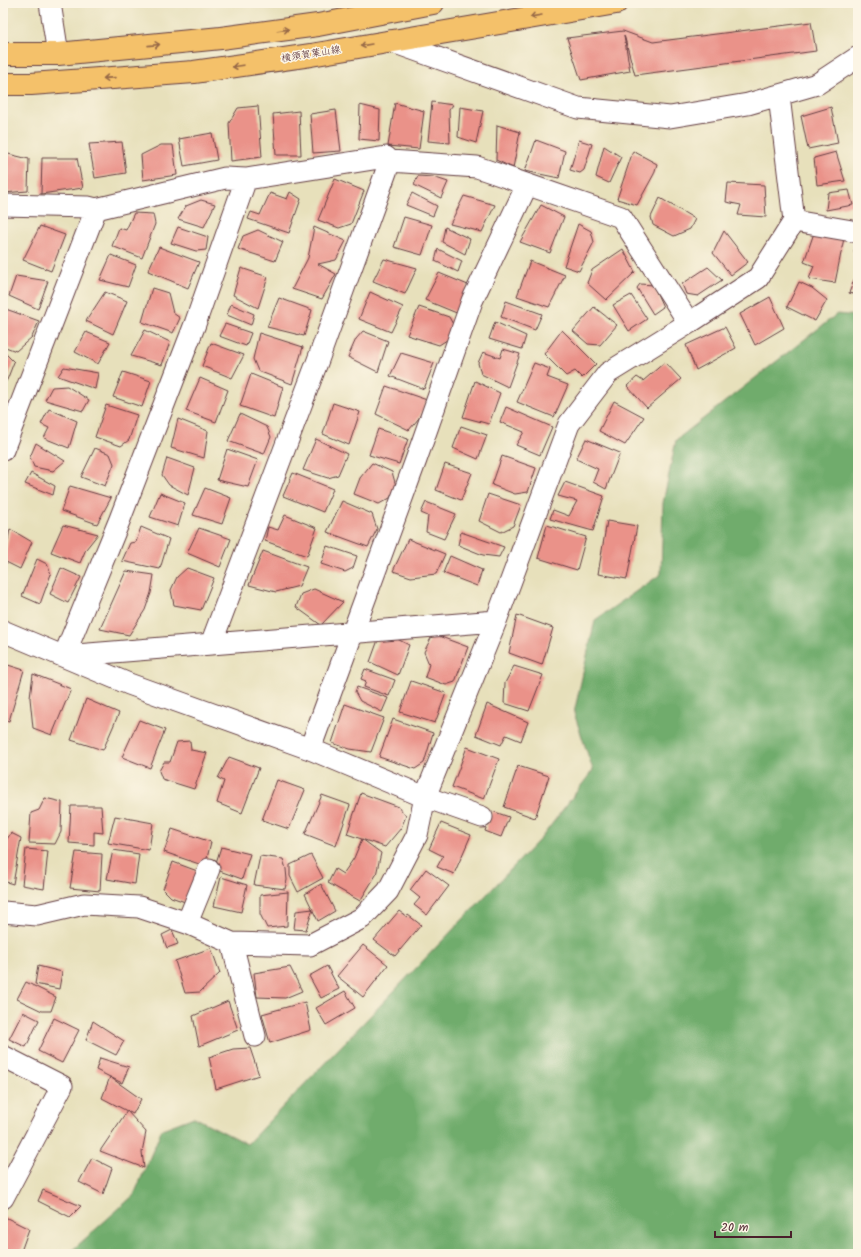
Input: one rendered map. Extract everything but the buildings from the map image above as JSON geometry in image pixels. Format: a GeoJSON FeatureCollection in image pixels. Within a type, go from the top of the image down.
{"type":"FeatureCollection","features":[{"type":"Feature","properties":{"kind":"main road"},"geometry":{"type":"LineString","coordinates":[[3,54],[58,54],[221,38],[318,25],[433,3]]}},
{"type":"Feature","properties":{"kind":"main road","name":"横須賀葉山線"},"geometry":{"type":"LineString","coordinates":[[3,84],[31,84],[194,72],[311,55],[616,3]]}},
{"type":"Feature","properties":{"kind":"street"},"geometry":{"type":"LineString","coordinates":[[50,3],[58,54]]}},
{"type":"Feature","properties":{"kind":"street"},"geometry":{"type":"LineString","coordinates":[[390,41],[578,108],[670,117],[748,104],[779,96],[816,84],[858,57]]}},
{"type":"Feature","properties":{"kind":"street"},"geometry":{"type":"LineString","coordinates":[[3,912],[37,915],[84,904],[140,907],[187,923],[232,943],[310,944],[362,918],[388,891],[417,835],[425,797],[496,621],[569,424],[608,373],[758,278],[794,221],[779,96]]}},
{"type":"Feature","properties":{"kind":"street"},"geometry":{"type":"LineString","coordinates":[[3,205],[88,206],[96,209],[225,178],[246,180],[386,157],[390,161],[477,167],[621,217],[689,323]]}},
{"type":"Feature","properties":{"kind":"street"},"geometry":{"type":"LineString","coordinates":[[211,644],[318,360],[390,161]]}},
{"type":"Feature","properties":{"kind":"street"},"geometry":{"type":"LineString","coordinates":[[64,656],[120,518],[195,324],[246,180]]}},
{"type":"Feature","properties":{"kind":"street"},"geometry":{"type":"LineString","coordinates":[[310,749],[414,467],[472,301],[527,185]]}},
{"type":"Feature","properties":{"kind":"street"},"geometry":{"type":"LineString","coordinates":[[3,450],[96,209]]}},
{"type":"Feature","properties":{"kind":"street"},"geometry":{"type":"LineString","coordinates":[[794,221],[858,232]]}},
{"type":"Feature","properties":{"kind":"street"},"geometry":{"type":"LineString","coordinates":[[64,656],[496,621]]}},
{"type":"Feature","properties":{"kind":"street"},"geometry":{"type":"LineString","coordinates":[[5,636],[64,656],[130,684],[310,749],[425,797],[482,817]]}},
{"type":"Feature","properties":{"kind":"street"},"geometry":{"type":"LineString","coordinates":[[187,923],[209,869]]}},
{"type":"Feature","properties":{"kind":"street"},"geometry":{"type":"LineString","coordinates":[[232,943],[255,1036]]}},
{"type":"Feature","properties":{"kind":"street"},"geometry":{"type":"LineString","coordinates":[[3,1056],[62,1086],[3,1198]]}},
{"type":"Feature","properties":{"kind":"green space"},"geometry":{"type":"Polygon","coordinates":[[[837,314],[858,316],[858,1254],[68,1254],[134,1195],[162,1129],[194,1117],[247,1144],[542,837],[593,770],[574,713],[595,620],[661,574],[663,503],[676,440],[837,314]]]}}]}
